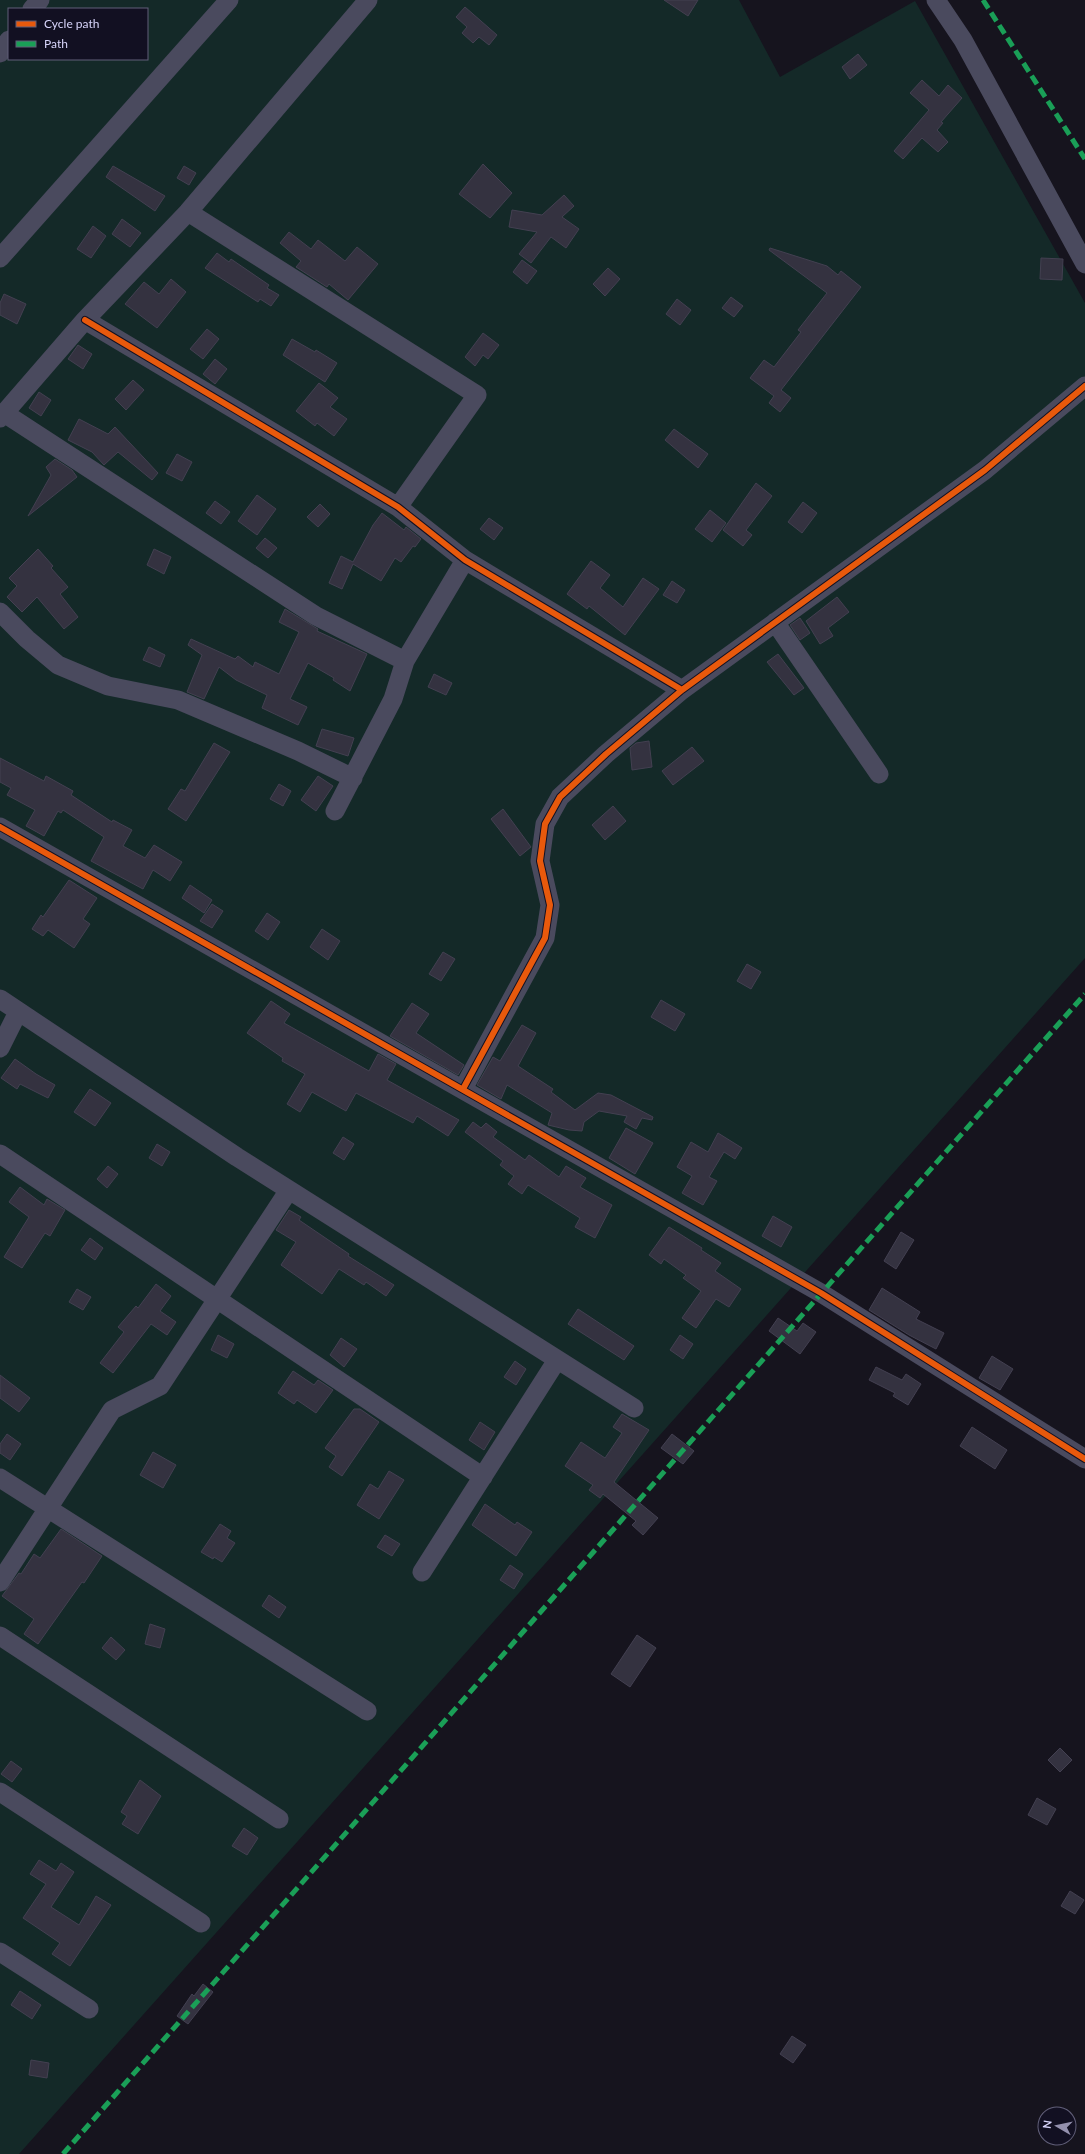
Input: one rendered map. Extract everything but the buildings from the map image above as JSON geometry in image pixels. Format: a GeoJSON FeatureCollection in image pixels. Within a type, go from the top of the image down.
{"type":"FeatureCollection","features":[{"type":"Feature","properties":{"kind":"street"},"geometry":{"type":"LineString","coordinates":[[33,8],[40,0]]}},
{"type":"Feature","properties":{"kind":"street"},"geometry":{"type":"LineString","coordinates":[[0,258],[229,0]]}},
{"type":"Feature","properties":{"kind":"street"},"geometry":{"type":"LineString","coordinates":[[368,0],[188,212],[85,320],[2,416],[316,616],[405,661]]}},
{"type":"Feature","properties":{"kind":"street"},"geometry":{"type":"LineString","coordinates":[[936,0],[963,40],[1085,264]]}},
{"type":"Feature","properties":{"kind":"street"},"geometry":{"type":"LineString","coordinates":[[0,53],[8,41]]}},
{"type":"Feature","properties":{"kind":"street"},"geometry":{"type":"LineString","coordinates":[[188,212],[477,395],[398,507]]}},
{"type":"Feature","properties":{"kind":"street"},"geometry":{"type":"LineString","coordinates":[[85,320],[398,507],[465,560],[682,690]]}},
{"type":"Feature","properties":{"kind":"street"},"geometry":{"type":"LineString","coordinates":[[463,1090],[545,938],[550,905],[540,861],[545,824],[560,797],[606,754],[682,690],[985,470],[1085,386]]}},
{"type":"Feature","properties":{"kind":"street"},"geometry":{"type":"LineString","coordinates":[[335,811],[393,699],[405,661],[465,560]]}},
{"type":"Feature","properties":{"kind":"street"},"geometry":{"type":"LineString","coordinates":[[0,612],[27,639],[58,665],[108,686],[178,700],[298,751],[353,778]]}},
{"type":"Feature","properties":{"kind":"street"},"geometry":{"type":"LineString","coordinates":[[775,622],[879,774]]}},
{"type":"Feature","properties":{"kind":"street"},"geometry":{"type":"LineString","coordinates":[[0,827],[821,1293],[1085,1459]]}},
{"type":"Feature","properties":{"kind":"street"},"geometry":{"type":"LineString","coordinates":[[0,999],[290,1190],[634,1408]]}},
{"type":"Feature","properties":{"kind":"street"},"geometry":{"type":"LineString","coordinates":[[0,1048],[18,1012]]}},
{"type":"Feature","properties":{"kind":"street"},"geometry":{"type":"LineString","coordinates":[[0,1154],[482,1477]]}},
{"type":"Feature","properties":{"kind":"street"},"geometry":{"type":"LineString","coordinates":[[0,1582],[112,1410],[160,1386],[290,1190]]}},
{"type":"Feature","properties":{"kind":"street"},"geometry":{"type":"LineString","coordinates":[[422,1572],[557,1360]]}},
{"type":"Feature","properties":{"kind":"street"},"geometry":{"type":"LineString","coordinates":[[0,1478],[367,1711]]}},
{"type":"Feature","properties":{"kind":"street"},"geometry":{"type":"LineString","coordinates":[[0,1636],[279,1819]]}},
{"type":"Feature","properties":{"kind":"street"},"geometry":{"type":"LineString","coordinates":[[0,1792],[201,1923]]}},
{"type":"Feature","properties":{"kind":"street"},"geometry":{"type":"LineString","coordinates":[[0,1952],[89,2010]]}},
{"type":"Feature","properties":{"kind":"green space"},"geometry":{"type":"Polygon","coordinates":[[[0,0],[739,0],[780,77],[915,1],[1085,303],[1085,958],[19,2154],[0,2154],[0,0]]]}},
{"type":"Feature","properties":{"kind":"marked path"},"geometry":{"type":"LineString","coordinates":[[983,0],[1085,159]]}},
{"type":"Feature","properties":{"kind":"marked path"},"geometry":{"type":"LineString","coordinates":[[63,2154],[1085,994]]}},
{"type":"Feature","properties":{"kind":"cycle path"},"geometry":{"type":"LineString","coordinates":[[85,320],[398,507],[465,560],[682,690]]}},
{"type":"Feature","properties":{"kind":"cycle path"},"geometry":{"type":"LineString","coordinates":[[463,1089],[545,938],[550,905],[540,861],[545,824],[560,797],[606,754],[682,690],[985,470],[1085,386]]}},
{"type":"Feature","properties":{"kind":"cycle path"},"geometry":{"type":"LineString","coordinates":[[0,827],[821,1293],[1085,1459]]}}]}
